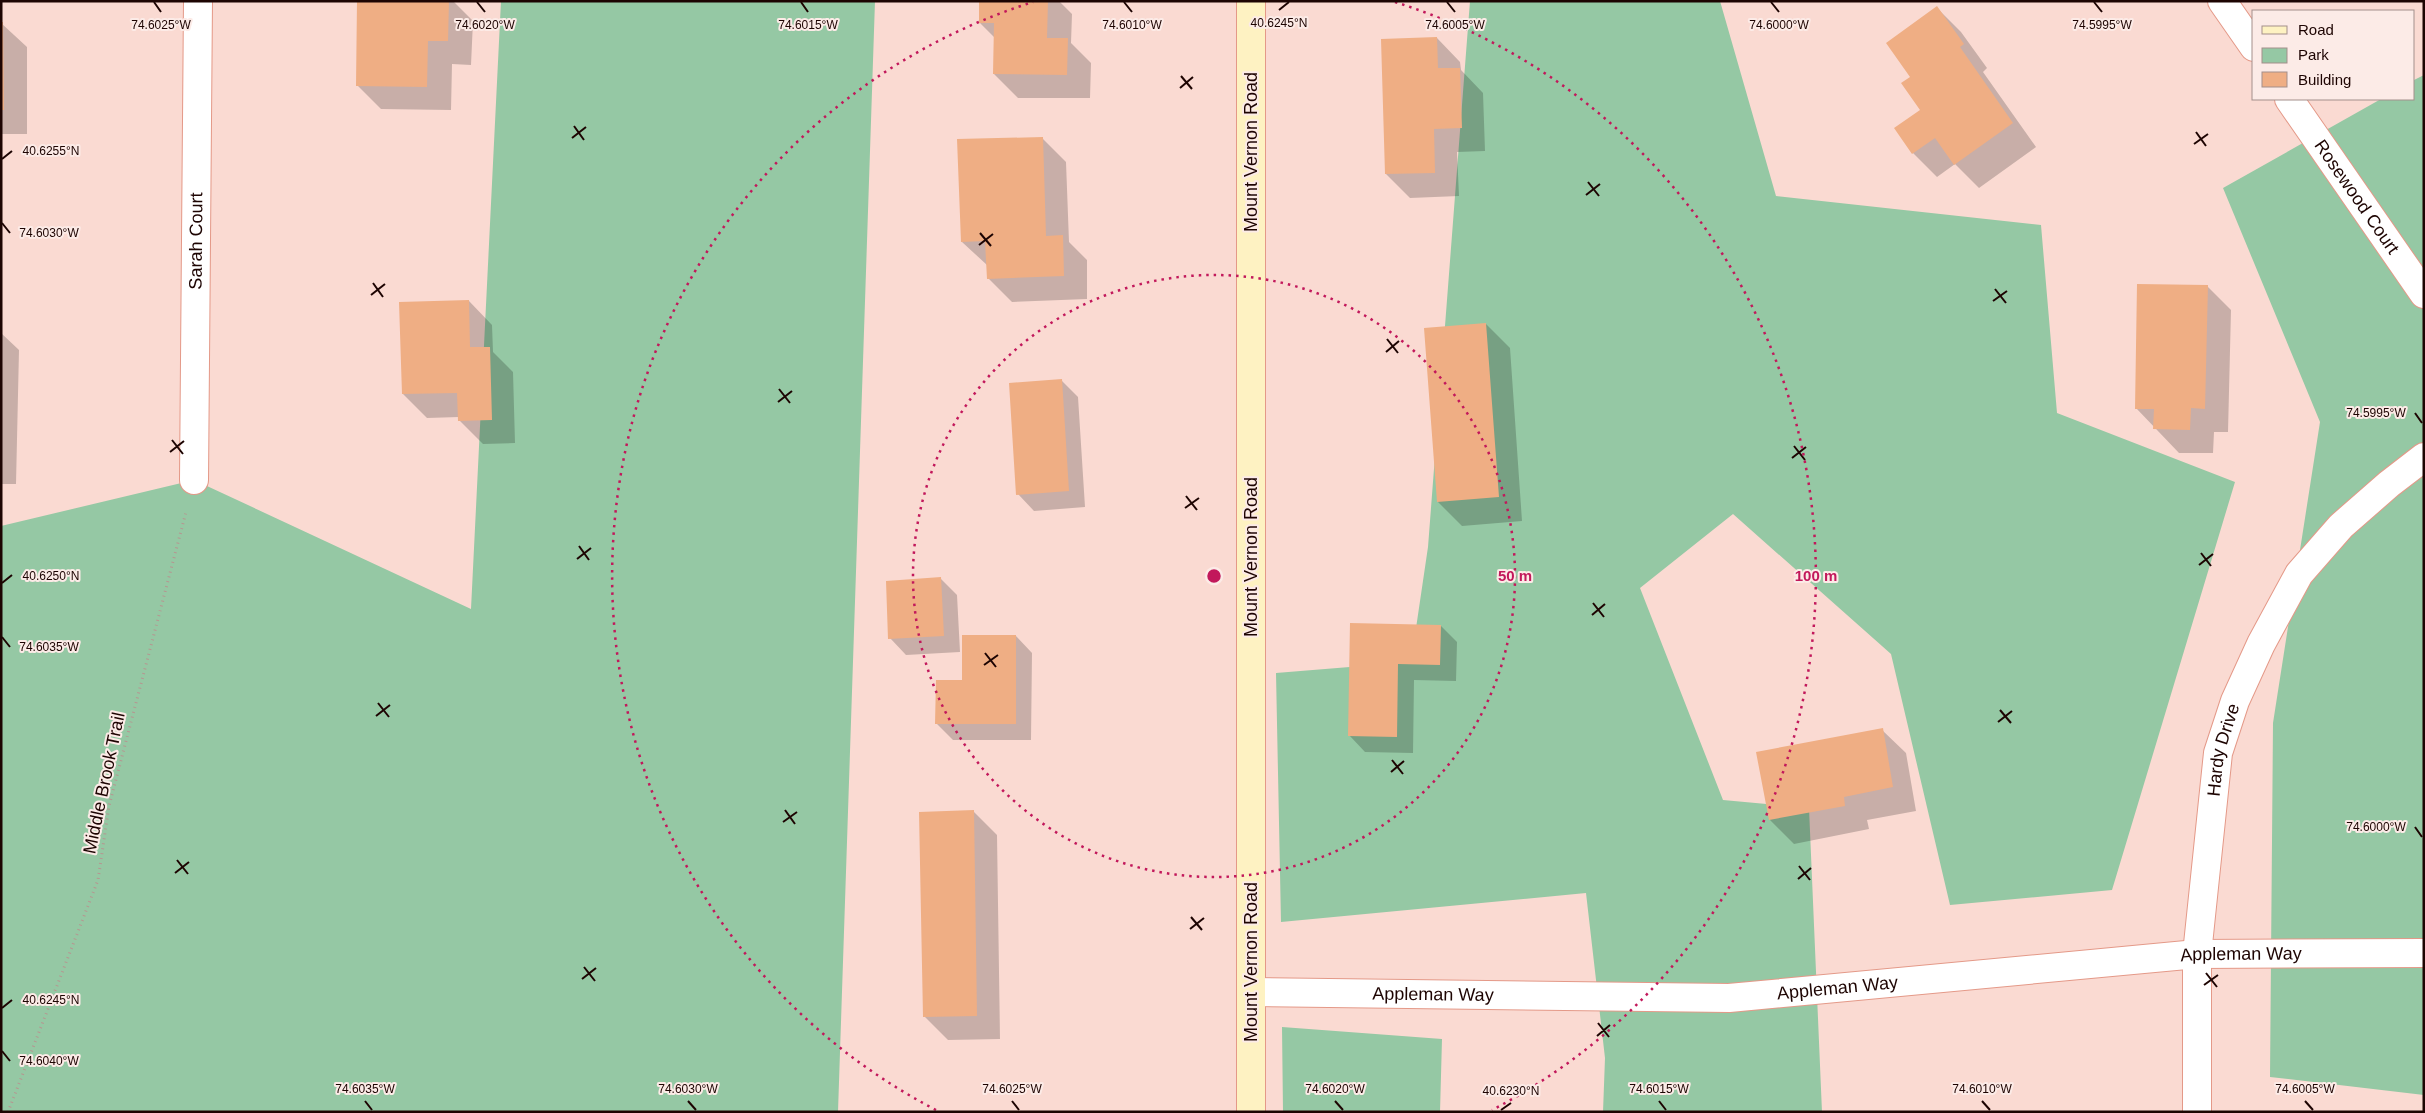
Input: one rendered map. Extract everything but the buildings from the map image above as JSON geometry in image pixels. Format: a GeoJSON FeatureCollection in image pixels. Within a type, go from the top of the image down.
{"type":"FeatureCollection","features":[{"type":"Feature","properties":{"kind":"street","name":"Sarah Court"},"geometry":{"type":"LineString","coordinates":[[194,480],[198,1]]}},
{"type":"Feature","properties":{"kind":"street","name":"Mount Vernon Road"},"geometry":{"type":"LineString","coordinates":[[1251,1],[1251,1112]]}},
{"type":"Feature","properties":{"kind":"street"},"geometry":{"type":"LineString","coordinates":[[2222,1],[2252,44]]}},
{"type":"Feature","properties":{"kind":"street","name":"Rosewood Court"},"geometry":{"type":"LineString","coordinates":[[2291,100],[2424,294]]}},
{"type":"Feature","properties":{"kind":"street","name":"Hardy Drive"},"geometry":{"type":"LineString","coordinates":[[2197,1112],[2197,954],[2218,753],[2235,701],[2262,644],[2299,574],[2341,526],[2389,484],[2424,457]]}},
{"type":"Feature","properties":{"kind":"street","name":"Appleman Way"},"geometry":{"type":"LineString","coordinates":[[1252,992],[1729,998],[2197,954],[2424,953]]}},
{"type":"Feature","properties":{"kind":"path","name":"Middle Brook Trail"},"geometry":{"type":"LineString","coordinates":[[8,1112],[98,880],[109,806],[194,480]]}},
{"type":"Feature","properties":{"kind":"green space"},"geometry":{"type":"Polygon","coordinates":[[[501,1],[875,1],[838,1112],[1,1112],[1,526],[194,480],[471,609],[501,1]]]}},
{"type":"Feature","properties":{"kind":"green space"},"geometry":{"type":"Polygon","coordinates":[[[1470,1],[1720,1],[1776,196],[2041,225],[2057,413],[2235,482],[2112,890],[1950,905],[1891,654],[1733,514],[1640,588],[1723,800],[1809,808],[1822,1112],[1603,1112],[1605,1058],[1586,893],[1281,922],[1276,673],[1411,662],[1428,547],[1470,1]]]}},
{"type":"Feature","properties":{"kind":"green space"},"geometry":{"type":"Polygon","coordinates":[[[2424,75],[2424,1095],[2270,1077],[2273,723],[2320,422],[2223,188],[2379,100],[2415,100],[2415,80],[2424,75]]]}},
{"type":"Feature","properties":{"kind":"green space"},"geometry":{"type":"Polygon","coordinates":[[[1282,1027],[1442,1039],[1440,1112],[1283,1112],[1282,1027]]]}}]}
